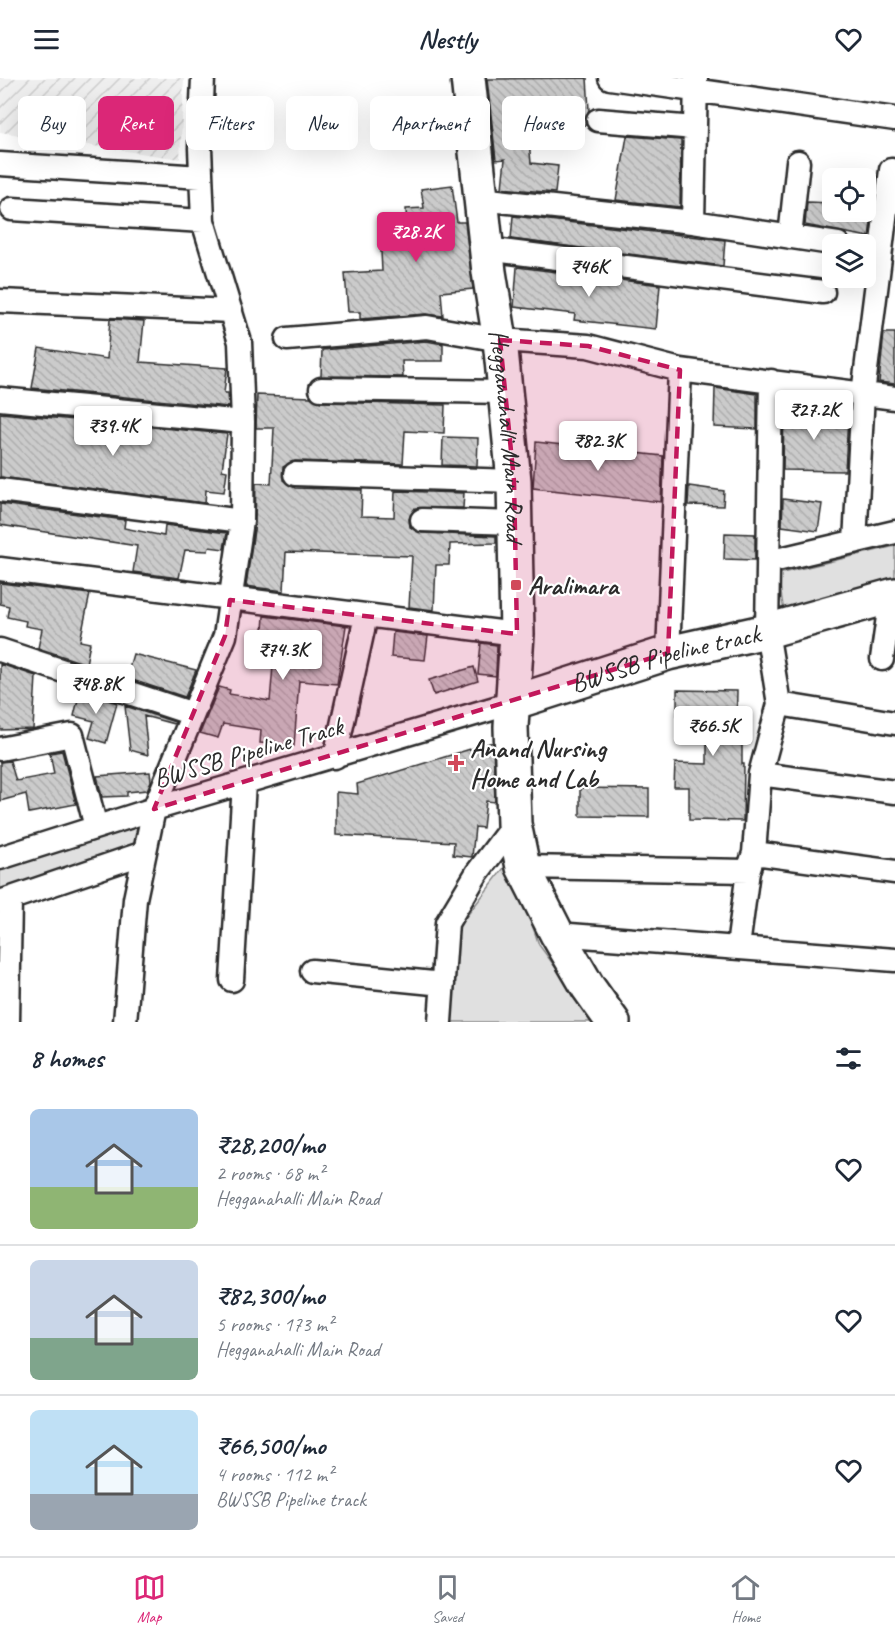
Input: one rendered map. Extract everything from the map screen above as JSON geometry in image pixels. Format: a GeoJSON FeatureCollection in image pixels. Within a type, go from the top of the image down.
{"type":"FeatureCollection","features":[{"type":"Feature","properties":{"kind":"main road","name":"Hegganahalli Main Road"},"geometry":{"type":"LineString","coordinates":[[468,78],[486,249],[500,340],[514,481],[517,634],[512,703],[514,824],[523,867],[557,934],[588,987],[613,1022]]}},
{"type":"Feature","properties":{"kind":"main road"},"geometry":{"type":"LineString","coordinates":[[767,631],[893,595]]}},
{"type":"Feature","properties":{"kind":"main road","name":"BWSSB Pipeline track"},"geometry":{"type":"LineString","coordinates":[[512,703],[668,653],[767,631]]}},
{"type":"Feature","properties":{"kind":"street"},"geometry":{"type":"LineString","coordinates":[[125,1022],[135,899],[154,809],[225,636],[242,521],[243,422],[240,342],[203,221],[201,177],[203,78]]}},
{"type":"Feature","properties":{"kind":"street"},"geometry":{"type":"LineString","coordinates":[[610,78],[696,84],[895,119]]}},
{"type":"Feature","properties":{"kind":"street"},"geometry":{"type":"LineString","coordinates":[[693,222],[696,84]]}},
{"type":"Feature","properties":{"kind":"street"},"geometry":{"type":"LineString","coordinates":[[598,120],[695,128]]}},
{"type":"Feature","properties":{"kind":"street"},"geometry":{"type":"LineString","coordinates":[[790,237],[798,162]]}},
{"type":"Feature","properties":{"kind":"street"},"geometry":{"type":"LineString","coordinates":[[0,164],[201,177]]}},
{"type":"Feature","properties":{"kind":"street"},"geometry":{"type":"LineString","coordinates":[[855,542],[863,394],[891,170]]}},
{"type":"Feature","properties":{"kind":"street"},"geometry":{"type":"LineString","coordinates":[[480,199],[693,222],[822,242]]}},
{"type":"Feature","properties":{"kind":"street"},"geometry":{"type":"LineString","coordinates":[[12,208],[203,221]]}},
{"type":"Feature","properties":{"kind":"street"},"geometry":{"type":"LineString","coordinates":[[486,249],[823,292]]}},
{"type":"Feature","properties":{"kind":"street"},"geometry":{"type":"LineString","coordinates":[[0,301],[231,311]]}},
{"type":"Feature","properties":{"kind":"street"},"geometry":{"type":"LineString","coordinates":[[287,339],[427,327],[500,340],[588,346],[680,370],[895,398]]}},
{"type":"Feature","properties":{"kind":"street"},"geometry":{"type":"LineString","coordinates":[[668,653],[680,370]]}},
{"type":"Feature","properties":{"kind":"street","name":"BWSSB Pipeline track"},"geometry":{"type":"LineString","coordinates":[[767,631],[771,381]]}},
{"type":"Feature","properties":{"kind":"street"},"geometry":{"type":"LineString","coordinates":[[321,389],[505,392]]}},
{"type":"Feature","properties":{"kind":"street"},"geometry":{"type":"LineString","coordinates":[[0,399],[97,410],[243,422]]}},
{"type":"Feature","properties":{"kind":"street"},"geometry":{"type":"LineString","coordinates":[[295,474],[514,481]]}},
{"type":"Feature","properties":{"kind":"street"},"geometry":{"type":"LineString","coordinates":[[0,490],[242,521]]}},
{"type":"Feature","properties":{"kind":"street"},"geometry":{"type":"LineString","coordinates":[[422,520],[515,523]]}},
{"type":"Feature","properties":{"kind":"street"},"geometry":{"type":"LineString","coordinates":[[768,562],[895,532]]}},
{"type":"Feature","properties":{"kind":"street"},"geometry":{"type":"LineString","coordinates":[[0,569],[230,600],[517,634]]}},
{"type":"Feature","properties":{"kind":"street"},"geometry":{"type":"LineString","coordinates":[[882,659],[893,595]]}},
{"type":"Feature","properties":{"kind":"street"},"geometry":{"type":"LineString","coordinates":[[335,757],[366,616]]}},
{"type":"Feature","properties":{"kind":"street"},"geometry":{"type":"LineString","coordinates":[[738,947],[751,862],[760,774],[779,704],[767,631]]}},
{"type":"Feature","properties":{"kind":"street"},"geometry":{"type":"LineString","coordinates":[[0,650],[193,714]]}},
{"type":"Feature","properties":{"kind":"street","name":"BWSSB Pipeline Track"},"geometry":{"type":"LineString","coordinates":[[0,858],[154,809],[512,703]]}},
{"type":"Feature","properties":{"kind":"street"},"geometry":{"type":"LineString","coordinates":[[779,704],[895,723]]}},
{"type":"Feature","properties":{"kind":"street"},"geometry":{"type":"LineString","coordinates":[[0,749],[72,735],[96,827]]}},
{"type":"Feature","properties":{"kind":"street"},"geometry":{"type":"LineString","coordinates":[[760,774],[895,792]]}},
{"type":"Feature","properties":{"kind":"street"},"geometry":{"type":"LineString","coordinates":[[232,980],[244,783]]}},
{"type":"Feature","properties":{"kind":"street"},"geometry":{"type":"LineString","coordinates":[[440,1022],[447,922],[477,873],[514,824]]}},
{"type":"Feature","properties":{"kind":"street"},"geometry":{"type":"LineString","coordinates":[[8,1022],[5,900],[144,853]]}},
{"type":"Feature","properties":{"kind":"street"},"geometry":{"type":"LineString","coordinates":[[523,867],[751,862],[895,872]]}},
{"type":"Feature","properties":{"kind":"street"},"geometry":{"type":"LineString","coordinates":[[557,934],[895,960]]}},
{"type":"Feature","properties":{"kind":"street"},"geometry":{"type":"LineString","coordinates":[[312,971],[443,984]]}},
{"type":"Feature","properties":{"kind":"highlighted area"},"geometry":{"type":"Polygon","coordinates":[[[500,340],[588,346],[680,370],[668,653],[154,809],[225,636],[230,600],[517,634],[514,481],[500,340]]]}},
{"type":"Feature","properties":{"kind":"shaded area"},"geometry":{"type":"Polygon","coordinates":[[[0,78],[184,78],[180,159],[120,150],[174,150],[174,96],[98,96],[98,147],[86,145],[86,96],[18,96],[18,135],[0,132],[0,78]]]}},
{"type":"Feature","properties":{"kind":"shaded area"},"geometry":{"type":"Polygon","coordinates":[[[895,546],[895,585],[784,612],[778,574],[895,546]]]}},
{"type":"Feature","properties":{"kind":"shaded area"},"geometry":{"type":"Polygon","coordinates":[[[149,815],[140,851],[0,897],[0,863],[149,815]]]}},
{"type":"Feature","properties":{"kind":"shaded area"},"geometry":{"type":"Polygon","coordinates":[[[510,860],[539,945],[596,1022],[447,1022],[455,931],[510,860]]]}},
{"type":"Feature","properties":{"kind":"building"},"geometry":{"type":"Polygon","coordinates":[[[587,78],[589,110],[585,118],[585,96],[502,96],[502,150],[530,150],[531,163],[558,166],[555,193],[502,188],[505,159],[496,160],[487,79],[587,78]]]}},
{"type":"Feature","properties":{"kind":"building"},"geometry":{"type":"Polygon","coordinates":[[[627,136],[681,140],[680,207],[616,200],[627,136]]]}},
{"type":"Feature","properties":{"kind":"building"},"geometry":{"type":"Polygon","coordinates":[[[452,185],[457,222],[465,222],[473,289],[441,292],[443,316],[426,314],[360,319],[360,312],[348,312],[345,273],[382,271],[380,232],[407,230],[406,209],[424,208],[421,189],[452,185]]]}},
{"type":"Feature","properties":{"kind":"building"},"geometry":{"type":"Polygon","coordinates":[[[807,202],[822,203],[822,222],[871,222],[869,234],[853,234],[805,225],[807,202]]]}},
{"type":"Feature","properties":{"kind":"building"},"geometry":{"type":"Polygon","coordinates":[[[513,216],[725,240],[723,266],[511,239],[513,216]]]}},
{"type":"Feature","properties":{"kind":"building"},"geometry":{"type":"Polygon","coordinates":[[[517,267],[660,285],[656,329],[574,320],[575,314],[514,307],[517,267]]]}},
{"type":"Feature","properties":{"kind":"building"},"geometry":{"type":"Polygon","coordinates":[[[110,319],[144,321],[140,362],[227,368],[224,393],[228,393],[229,407],[32,388],[39,348],[107,359],[110,319]]]}},
{"type":"Feature","properties":{"kind":"building"},"geometry":{"type":"Polygon","coordinates":[[[884,333],[895,333],[895,384],[879,382],[884,333]]]}},
{"type":"Feature","properties":{"kind":"building"},"geometry":{"type":"Polygon","coordinates":[[[426,341],[443,344],[443,361],[402,361],[403,377],[321,376],[322,350],[426,341]]]}},
{"type":"Feature","properties":{"kind":"building"},"geometry":{"type":"Polygon","coordinates":[[[715,388],[757,394],[757,429],[714,427],[715,388]]]}},
{"type":"Feature","properties":{"kind":"building"},"geometry":{"type":"Polygon","coordinates":[[[257,395],[311,397],[321,402],[445,405],[444,433],[405,431],[403,464],[295,461],[283,467],[283,480],[295,488],[362,490],[361,516],[394,517],[395,491],[464,493],[463,508],[415,508],[409,519],[410,527],[422,533],[496,536],[496,543],[450,544],[449,565],[436,565],[434,610],[409,607],[412,556],[286,552],[284,591],[246,586],[255,523],[256,483],[271,484],[274,428],[256,428],[257,395]]]}},
{"type":"Feature","properties":{"kind":"building"},"geometry":{"type":"Polygon","coordinates":[[[784,405],[814,407],[813,417],[848,417],[845,471],[783,470],[784,405]]]}},
{"type":"Feature","properties":{"kind":"building"},"geometry":{"type":"Polygon","coordinates":[[[0,413],[227,434],[222,470],[227,471],[224,492],[206,490],[205,503],[0,477],[0,413]]]}},
{"type":"Feature","properties":{"kind":"building"},"geometry":{"type":"Polygon","coordinates":[[[443,437],[478,438],[477,466],[442,465],[443,437]]]}},
{"type":"Feature","properties":{"kind":"building"},"geometry":{"type":"Polygon","coordinates":[[[536,442],[663,456],[661,502],[533,488],[536,442]]]}},
{"type":"Feature","properties":{"kind":"building"},"geometry":{"type":"Polygon","coordinates":[[[689,486],[724,491],[723,506],[688,505],[689,486]]]}},
{"type":"Feature","properties":{"kind":"building"},"geometry":{"type":"Polygon","coordinates":[[[783,499],[822,504],[818,531],[782,526],[783,499]]]}},
{"type":"Feature","properties":{"kind":"building"},"geometry":{"type":"Polygon","coordinates":[[[0,504],[125,520],[124,528],[164,536],[165,525],[227,533],[224,549],[209,547],[208,551],[185,550],[179,578],[133,572],[137,546],[0,525],[0,504]]]}},
{"type":"Feature","properties":{"kind":"building"},"geometry":{"type":"Polygon","coordinates":[[[725,533],[755,534],[755,560],[724,559],[725,533]]]}},
{"type":"Feature","properties":{"kind":"building"},"geometry":{"type":"Polygon","coordinates":[[[0,583],[90,594],[80,641],[90,643],[86,664],[38,648],[42,629],[25,626],[26,621],[7,617],[9,606],[0,604],[0,583]]]}},
{"type":"Feature","properties":{"kind":"building"},"geometry":{"type":"Polygon","coordinates":[[[264,616],[346,626],[337,684],[299,681],[294,746],[260,743],[261,730],[223,724],[218,738],[200,733],[219,687],[230,690],[229,694],[270,701],[276,631],[263,630],[264,616]]]}},
{"type":"Feature","properties":{"kind":"building"},"geometry":{"type":"Polygon","coordinates":[[[393,632],[428,636],[425,660],[391,657],[393,632]]]}},
{"type":"Feature","properties":{"kind":"building"},"geometry":{"type":"Polygon","coordinates":[[[481,643],[497,645],[496,676],[478,674],[481,643]]]}},
{"type":"Feature","properties":{"kind":"building"},"geometry":{"type":"Polygon","coordinates":[[[133,654],[196,670],[185,697],[126,678],[133,654]]]}},
{"type":"Feature","properties":{"kind":"building"},"geometry":{"type":"Polygon","coordinates":[[[0,664],[36,676],[33,729],[0,730],[0,664]]]}},
{"type":"Feature","properties":{"kind":"building"},"geometry":{"type":"Polygon","coordinates":[[[474,667],[478,681],[434,695],[429,680],[474,667]]]}},
{"type":"Feature","properties":{"kind":"building"},"geometry":{"type":"Polygon","coordinates":[[[677,690],[737,691],[736,732],[742,732],[742,764],[744,764],[743,821],[689,820],[689,787],[674,787],[675,763],[707,764],[707,723],[677,723],[677,690]]]}},
{"type":"Feature","properties":{"kind":"building"},"geometry":{"type":"Polygon","coordinates":[[[80,691],[117,703],[106,743],[89,738],[94,721],[74,716],[80,691]]]}},
{"type":"Feature","properties":{"kind":"building"},"geometry":{"type":"Polygon","coordinates":[[[125,706],[175,722],[174,724],[144,716],[148,755],[130,750],[125,706]]]}},
{"type":"Feature","properties":{"kind":"building"},"geometry":{"type":"Polygon","coordinates":[[[493,742],[495,802],[486,801],[483,828],[475,827],[472,857],[453,855],[454,842],[336,835],[336,792],[358,794],[357,784],[493,742]]]}},
{"type":"Feature","properties":{"kind":"building"},"geometry":{"type":"Polygon","coordinates":[[[62,751],[76,804],[29,813],[26,794],[0,801],[0,762],[10,761],[16,781],[54,774],[50,753],[62,751]]]}},
{"type":"Feature","properties":{"kind":"building"},"geometry":{"type":"Polygon","coordinates":[[[150,772],[151,781],[147,790],[127,792],[127,796],[102,797],[97,776],[150,772]]]}},
{"type":"Feature","properties":{"kind":"building"},"geometry":{"type":"Polygon","coordinates":[[[580,788],[649,789],[649,817],[580,816],[580,788]]]}},
{"type":"Feature","properties":{"kind":"place","name":"Aralimara"},"geometry":{"type":"Point","coordinates":[516,585]}},
{"type":"Feature","properties":{"kind":"place","name":"Anand Nursing Home and Lab"},"geometry":{"type":"Point","coordinates":[456,763]}}]}
